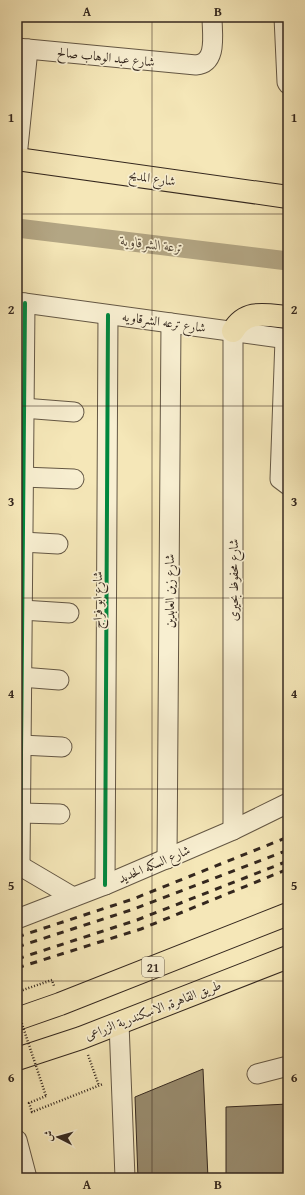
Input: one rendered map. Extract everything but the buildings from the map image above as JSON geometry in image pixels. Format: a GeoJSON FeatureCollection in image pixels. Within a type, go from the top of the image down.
{"type":"FeatureCollection","features":[{"type":"Feature","properties":{"kind":"main road","name":"شارع المديح"},"geometry":{"type":"LineString","coordinates":[[17,158],[288,197]]}},
{"type":"Feature","properties":{"kind":"main road"},"geometry":{"type":"LineString","coordinates":[[233,331],[240,322],[253,315],[261,314],[288,317]]}},
{"type":"Feature","properties":{"kind":"main road","name":"21"},"geometry":{"type":"LineString","coordinates":[[17,1019],[60,1004],[288,914]]}},
{"type":"Feature","properties":{"kind":"main road","name":"طريق القاهرة, الاسكندرية الزراعى"},"geometry":{"type":"LineString","coordinates":[[17,1059],[81,1038],[288,957]]}},
{"type":"Feature","properties":{"kind":"street","name":"شارع عبد الوهاب صالح"},"geometry":{"type":"LineString","coordinates":[[22,48],[201,65],[210,57],[212,51],[212,17]]}},
{"type":"Feature","properties":{"kind":"street"},"geometry":{"type":"LineString","coordinates":[[284,17],[287,83]]}},
{"type":"Feature","properties":{"kind":"street"},"geometry":{"type":"LineString","coordinates":[[17,158],[22,48]]}},
{"type":"Feature","properties":{"kind":"street"},"geometry":{"type":"LineString","coordinates":[[21,303],[23,476],[19,865],[73,897]]}},
{"type":"Feature","properties":{"kind":"street","name":"شارع ترعه الشرقاويه"},"geometry":{"type":"LineString","coordinates":[[21,303],[286,339]]}},
{"type":"Feature","properties":{"kind":"street","name":"شارع ابو فراج"},"geometry":{"type":"LineString","coordinates":[[105,885],[108,315]]}},
{"type":"Feature","properties":{"kind":"street","name":"شارع زين العابدين"},"geometry":{"type":"LineString","coordinates":[[166,859],[171,323]]}},
{"type":"Feature","properties":{"kind":"street","name":"شارع محفوظ بحيرى"},"geometry":{"type":"LineString","coordinates":[[233,331],[233,830]]}},
{"type":"Feature","properties":{"kind":"street"},"geometry":{"type":"LineString","coordinates":[[286,339],[280,478],[288,485]]}},
{"type":"Feature","properties":{"kind":"street"},"geometry":{"type":"LineString","coordinates":[[23,408],[74,412]]}},
{"type":"Feature","properties":{"kind":"street"},"geometry":{"type":"LineString","coordinates":[[23,476],[74,478]]}},
{"type":"Feature","properties":{"kind":"street"},"geometry":{"type":"LineString","coordinates":[[22,542],[58,544]]}},
{"type":"Feature","properties":{"kind":"street"},"geometry":{"type":"LineString","coordinates":[[22,610],[69,613]]}},
{"type":"Feature","properties":{"kind":"street"},"geometry":{"type":"LineString","coordinates":[[21,677],[59,680]]}},
{"type":"Feature","properties":{"kind":"street"},"geometry":{"type":"LineString","coordinates":[[21,745],[62,746]]}},
{"type":"Feature","properties":{"kind":"street","name":"شارع السكه الحديد"},"geometry":{"type":"LineString","coordinates":[[17,919],[105,885],[166,859],[233,830],[288,803]]}},
{"type":"Feature","properties":{"kind":"street"},"geometry":{"type":"LineString","coordinates":[[20,813],[60,814]]}},
{"type":"Feature","properties":{"kind":"street"},"geometry":{"type":"LineString","coordinates":[[119,1023],[125,1178]]}},
{"type":"Feature","properties":{"kind":"street"},"geometry":{"type":"LineString","coordinates":[[257,1074],[288,1066]]}},
{"type":"Feature","properties":{"kind":"street"},"geometry":{"type":"LineString","coordinates":[[17,1140],[27,1178]]}},
{"type":"Feature","properties":{"kind":"path"},"geometry":{"type":"LineString","coordinates":[[17,992],[52,980]]}},
{"type":"Feature","properties":{"kind":"path"},"geometry":{"type":"LineString","coordinates":[[17,1009],[46,1096],[29,1103],[32,1112],[121,1077]]}},
{"type":"Feature","properties":{"kind":"path"},"geometry":{"type":"LineString","coordinates":[[81,1038],[100,1086]]}},
{"type":"Feature","properties":{"kind":"waterway","name":"ترعة الشرقاوية"},"geometry":{"type":"LineString","coordinates":[[17,228],[288,261]]}},
{"type":"Feature","properties":{"kind":"railway"},"geometry":{"type":"LineString","coordinates":[[17,937],[133,899],[288,837]]}},
{"type":"Feature","properties":{"kind":"railway"},"geometry":{"type":"LineString","coordinates":[[17,947],[134,909],[288,850]]}},
{"type":"Feature","properties":{"kind":"railway"},"geometry":{"type":"LineString","coordinates":[[17,959],[137,920],[288,861]]}},
{"type":"Feature","properties":{"kind":"railway"},"geometry":{"type":"LineString","coordinates":[[17,968],[141,929],[288,869]]}},
{"type":"Feature","properties":{"kind":"cycle path"},"geometry":{"type":"LineString","coordinates":[[20,866],[25,303]]}},
{"type":"Feature","properties":{"kind":"cycle path"},"geometry":{"type":"LineString","coordinates":[[105,885],[108,315]]}}]}
